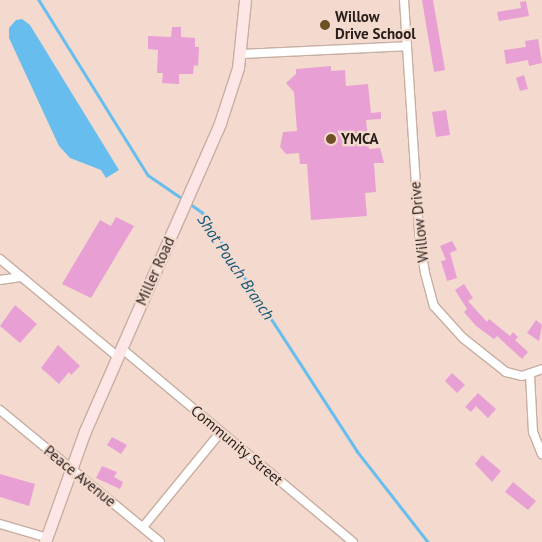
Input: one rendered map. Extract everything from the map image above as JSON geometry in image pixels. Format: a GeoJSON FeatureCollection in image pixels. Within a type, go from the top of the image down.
{"type":"FeatureCollection","features":[{"type":"Feature","properties":{"kind":"main road","name":"Miller Road"},"geometry":{"type":"LineString","coordinates":[[47,541],[71,468],[119,352],[192,190],[228,103],[240,54],[245,0]]}},
{"type":"Feature","properties":{"kind":"street","name":"Willow Drive"},"geometry":{"type":"LineString","coordinates":[[404,0],[419,234],[425,273],[434,306],[444,320],[480,354],[506,372],[530,375]]}},
{"type":"Feature","properties":{"kind":"street"},"geometry":{"type":"LineString","coordinates":[[240,54],[407,46]]}},
{"type":"Feature","properties":{"kind":"street","name":"Community Street"},"geometry":{"type":"LineString","coordinates":[[0,259],[119,352],[353,542]]}},
{"type":"Feature","properties":{"kind":"street"},"geometry":{"type":"LineString","coordinates":[[0,280],[21,277]]}},
{"type":"Feature","properties":{"kind":"street"},"geometry":{"type":"LineString","coordinates":[[542,369],[530,375],[533,432],[542,454]]}},
{"type":"Feature","properties":{"kind":"street","name":"Peace Avenue"},"geometry":{"type":"LineString","coordinates":[[0,410],[160,542]]}},
{"type":"Feature","properties":{"kind":"street"},"geometry":{"type":"LineString","coordinates":[[143,527],[220,433]]}},
{"type":"Feature","properties":{"kind":"street"},"geometry":{"type":"LineString","coordinates":[[0,524],[47,541]]}},
{"type":"Feature","properties":{"kind":"water"},"geometry":{"type":"Polygon","coordinates":[[[22,19],[30,25],[119,170],[106,178],[101,170],[70,158],[59,146],[9,38],[9,28],[16,20],[22,19]]]}},
{"type":"Feature","properties":{"kind":"building"},"geometry":{"type":"Polygon","coordinates":[[[422,0],[433,0],[445,70],[434,72],[422,0]]]}},
{"type":"Feature","properties":{"kind":"building"},"geometry":{"type":"Polygon","coordinates":[[[526,1],[529,16],[499,21],[497,12],[521,8],[520,2],[526,1]]]}},
{"type":"Feature","properties":{"kind":"building"},"geometry":{"type":"Polygon","coordinates":[[[172,27],[181,27],[181,37],[195,38],[195,47],[199,47],[198,66],[194,65],[193,74],[179,74],[179,84],[162,83],[163,73],[157,73],[158,50],[148,49],[148,36],[171,37],[172,27]]]}},
{"type":"Feature","properties":{"kind":"building"},"geometry":{"type":"Polygon","coordinates":[[[538,39],[542,63],[529,66],[528,60],[506,64],[504,50],[526,47],[525,41],[538,39]]]}},
{"type":"Feature","properties":{"kind":"building","name":"YMCA"},"geometry":{"type":"Polygon","coordinates":[[[331,66],[331,71],[345,70],[346,86],[368,84],[371,113],[381,112],[381,119],[366,120],[369,149],[380,148],[384,163],[374,163],[376,192],[365,193],[367,216],[311,220],[307,164],[300,164],[299,153],[286,154],[280,147],[283,132],[297,131],[294,92],[286,83],[296,74],[296,69],[331,66]]]}},
{"type":"Feature","properties":{"kind":"building"},"geometry":{"type":"Polygon","coordinates":[[[524,75],[528,89],[520,91],[516,78],[524,75]]]}},
{"type":"Feature","properties":{"kind":"building"},"geometry":{"type":"Polygon","coordinates":[[[446,110],[450,135],[436,137],[432,112],[446,110]]]}},
{"type":"Feature","properties":{"kind":"building"},"geometry":{"type":"Polygon","coordinates":[[[116,217],[134,226],[91,298],[62,284],[100,220],[111,226],[116,217]]]}},
{"type":"Feature","properties":{"kind":"building"},"geometry":{"type":"Polygon","coordinates":[[[452,241],[457,250],[450,253],[457,278],[447,281],[441,261],[446,260],[440,246],[452,241]]]}},
{"type":"Feature","properties":{"kind":"building"},"geometry":{"type":"Polygon","coordinates":[[[464,284],[473,298],[468,301],[487,322],[489,319],[510,336],[513,332],[518,337],[515,340],[528,352],[522,359],[497,336],[494,339],[476,326],[464,312],[467,309],[455,290],[464,284]]]}},
{"type":"Feature","properties":{"kind":"building"},"geometry":{"type":"Polygon","coordinates":[[[15,305],[37,324],[20,343],[0,326],[15,305]]]}},
{"type":"Feature","properties":{"kind":"building"},"geometry":{"type":"Polygon","coordinates":[[[536,320],[542,325],[539,341],[527,333],[536,320]]]}},
{"type":"Feature","properties":{"kind":"building"},"geometry":{"type":"Polygon","coordinates":[[[58,345],[80,366],[71,375],[69,372],[59,384],[41,368],[58,345]]]}},
{"type":"Feature","properties":{"kind":"building"},"geometry":{"type":"Polygon","coordinates":[[[452,373],[465,385],[457,393],[445,381],[452,373]]]}},
{"type":"Feature","properties":{"kind":"building"},"geometry":{"type":"Polygon","coordinates":[[[478,393],[496,409],[488,418],[476,406],[471,412],[465,407],[478,393]]]}},
{"type":"Feature","properties":{"kind":"building"},"geometry":{"type":"Polygon","coordinates":[[[112,437],[127,445],[121,454],[107,445],[112,437]]]}},
{"type":"Feature","properties":{"kind":"building"},"geometry":{"type":"Polygon","coordinates":[[[482,455],[501,471],[492,482],[475,464],[482,455]]]}},
{"type":"Feature","properties":{"kind":"building"},"geometry":{"type":"Polygon","coordinates":[[[102,466],[117,472],[114,477],[123,482],[120,489],[96,478],[102,466]]]}},
{"type":"Feature","properties":{"kind":"building"},"geometry":{"type":"Polygon","coordinates":[[[0,474],[35,484],[29,506],[0,497],[0,474]]]}},
{"type":"Feature","properties":{"kind":"building"},"geometry":{"type":"Polygon","coordinates":[[[513,482],[536,501],[528,510],[505,492],[513,482]]]}},
{"type":"Feature","properties":{"kind":"waterway","name":"Shot Pouch Branch"},"geometry":{"type":"LineString","coordinates":[[39,0],[148,175],[183,199]]}},
{"type":"Feature","properties":{"kind":"waterway","name":"Shot Pouch Branch"},"geometry":{"type":"LineString","coordinates":[[189,203],[202,212],[357,451],[428,542]]}},
{"type":"Feature","properties":{"kind":"place","name":"Willow Drive School"},"geometry":{"type":"Point","coordinates":[325,25]}},
{"type":"Feature","properties":{"kind":"place","name":"YMCA"},"geometry":{"type":"Point","coordinates":[331,139]}}]}
